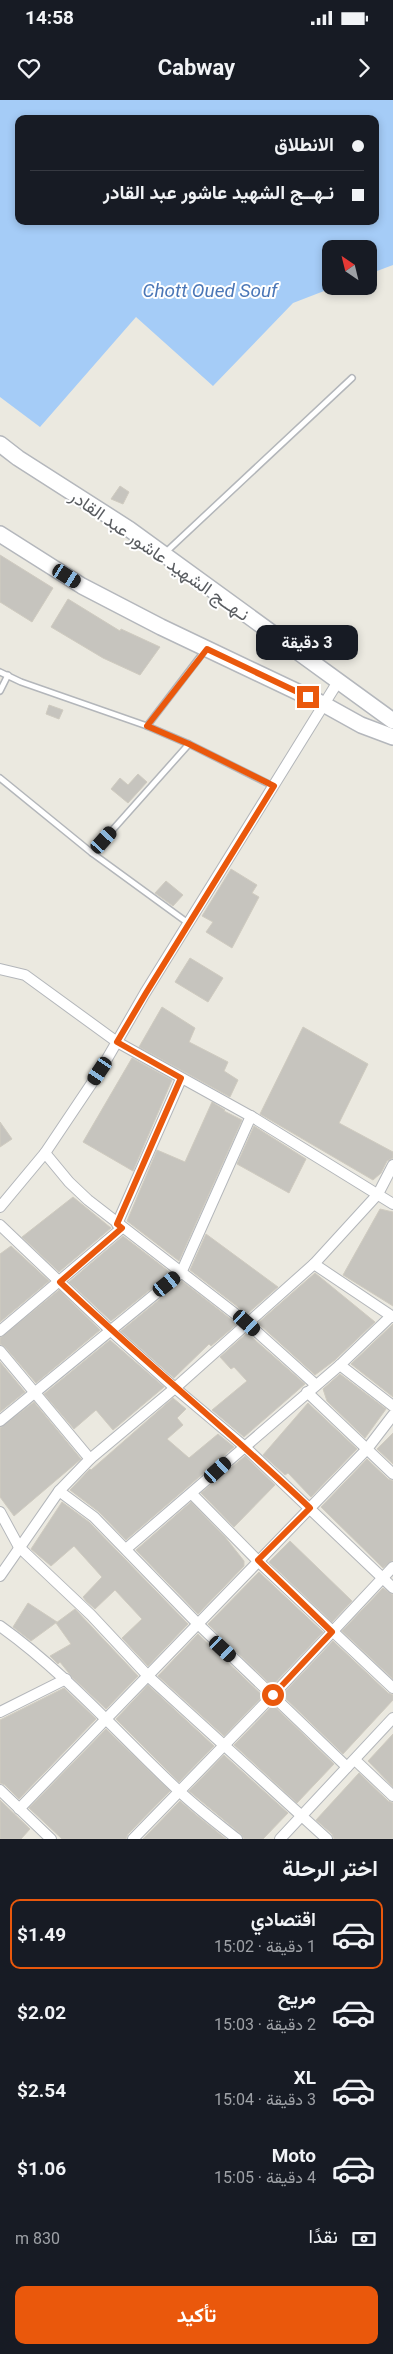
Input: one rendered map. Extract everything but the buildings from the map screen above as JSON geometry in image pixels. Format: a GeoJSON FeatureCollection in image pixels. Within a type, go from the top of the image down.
{"type":"FeatureCollection","features":[{"type":"Feature","properties":{"kind":"main road","name":"نـهــج الشهيد عاشور عبد القادر"},"geometry":{"type":"LineString","coordinates":[[0,444],[18,458],[129,529],[393,720]]}},
{"type":"Feature","properties":{"kind":"main road"},"geometry":{"type":"LineString","coordinates":[[0,534],[82,586],[207,649],[325,705],[360,725],[393,737]]}},
{"type":"Feature","properties":{"kind":"street"},"geometry":{"type":"LineString","coordinates":[[0,1207],[45,1153],[100,1071],[188,924],[339,680]]}},
{"type":"Feature","properties":{"kind":"street"},"geometry":{"type":"LineString","coordinates":[[0,969],[25,976],[117,1042],[251,1116],[393,1204]]}},
{"type":"Feature","properties":{"kind":"street"},"geometry":{"type":"LineString","coordinates":[[0,1331],[60,1282],[120,1226],[181,1078]]}},
{"type":"Feature","properties":{"kind":"street"},"geometry":{"type":"LineString","coordinates":[[0,1421],[181,1273],[251,1116]]}},
{"type":"Feature","properties":{"kind":"street"},"geometry":{"type":"LineString","coordinates":[[45,1153],[69,1182],[120,1226],[247,1323],[316,1385]]}},
{"type":"Feature","properties":{"kind":"street"},"geometry":{"type":"LineString","coordinates":[[0,1576],[59,1491],[90,1459],[175,1388],[314,1264],[378,1194],[393,1165]]}},
{"type":"Feature","properties":{"kind":"street"},"geometry":{"type":"LineString","coordinates":[[0,1225],[110,1330],[245,1447],[393,1588]]}},
{"type":"Feature","properties":{"kind":"street"},"geometry":{"type":"LineString","coordinates":[[126,1549],[340,1365],[392,1317],[314,1264]]}},
{"type":"Feature","properties":{"kind":"street"},"geometry":{"type":"LineString","coordinates":[[0,1351],[90,1459]]}},
{"type":"Feature","properties":{"kind":"street"},"geometry":{"type":"LineString","coordinates":[[340,1365],[393,1406]]}},
{"type":"Feature","properties":{"kind":"street"},"geometry":{"type":"LineString","coordinates":[[307,1392],[393,1474]]}},
{"type":"Feature","properties":{"kind":"street"},"geometry":{"type":"LineString","coordinates":[[19,1810],[199,1626],[258,1560],[367,1449],[393,1416]]}},
{"type":"Feature","properties":{"kind":"street"},"geometry":{"type":"LineString","coordinates":[[59,1491],[94,1517],[199,1626],[273,1695],[351,1763],[393,1796]]}},
{"type":"Feature","properties":{"kind":"street"},"geometry":{"type":"LineString","coordinates":[[192,1494],[332,1632],[393,1688]]}},
{"type":"Feature","properties":{"kind":"street"},"geometry":{"type":"LineString","coordinates":[[0,1512],[19,1547],[91,1616],[148,1676],[327,1839]]}},
{"type":"Feature","properties":{"kind":"street"},"geometry":{"type":"LineString","coordinates":[[133,1839],[273,1695],[393,1567]]}},
{"type":"Feature","properties":{"kind":"street"},"geometry":{"type":"LineString","coordinates":[[0,1626],[29,1647],[66,1679],[180,1792],[237,1839]]}},
{"type":"Feature","properties":{"kind":"street"},"geometry":{"type":"LineString","coordinates":[[0,1712],[66,1679]]}},
{"type":"Feature","properties":{"kind":"street"},"geometry":{"type":"LineString","coordinates":[[280,1839],[393,1718]]}},
{"type":"Feature","properties":{"kind":"street"},"geometry":{"type":"LineString","coordinates":[[0,1790],[51,1839]]}},
{"type":"Feature","properties":{"kind":"lane"},"geometry":{"type":"LineString","coordinates":[[164,554],[352,378]]}},
{"type":"Feature","properties":{"kind":"lane"},"geometry":{"type":"LineString","coordinates":[[147,726],[207,649]]}},
{"type":"Feature","properties":{"kind":"lane"},"geometry":{"type":"LineString","coordinates":[[0,672],[147,726],[189,744],[274,786]]}},
{"type":"Feature","properties":{"kind":"lane"},"geometry":{"type":"LineString","coordinates":[[0,691],[8,675]]}},
{"type":"Feature","properties":{"kind":"lane"},"geometry":{"type":"LineString","coordinates":[[92,854],[189,744]]}},
{"type":"Feature","properties":{"kind":"lane"},"geometry":{"type":"LineString","coordinates":[[0,778],[92,854],[188,924]]}},
{"type":"Feature","properties":{"kind":"water","name":"Chott Oued Souf"},"geometry":{"type":"Polygon","coordinates":[[[0,100],[393,100],[393,265],[378,271],[378,240],[322,240],[322,292],[293,303],[213,386],[136,317],[40,427],[0,397],[0,100]]]}},
{"type":"Feature","properties":{"kind":"route"},"geometry":{"type":"LineString","coordinates":[[273,1695],[332,1632],[258,1560],[310,1508],[245,1447],[110,1330],[60,1282],[122,1228],[117,1224],[181,1078],[117,1042],[274,786],[189,744],[147,726],[207,649],[308,697]]}}]}
